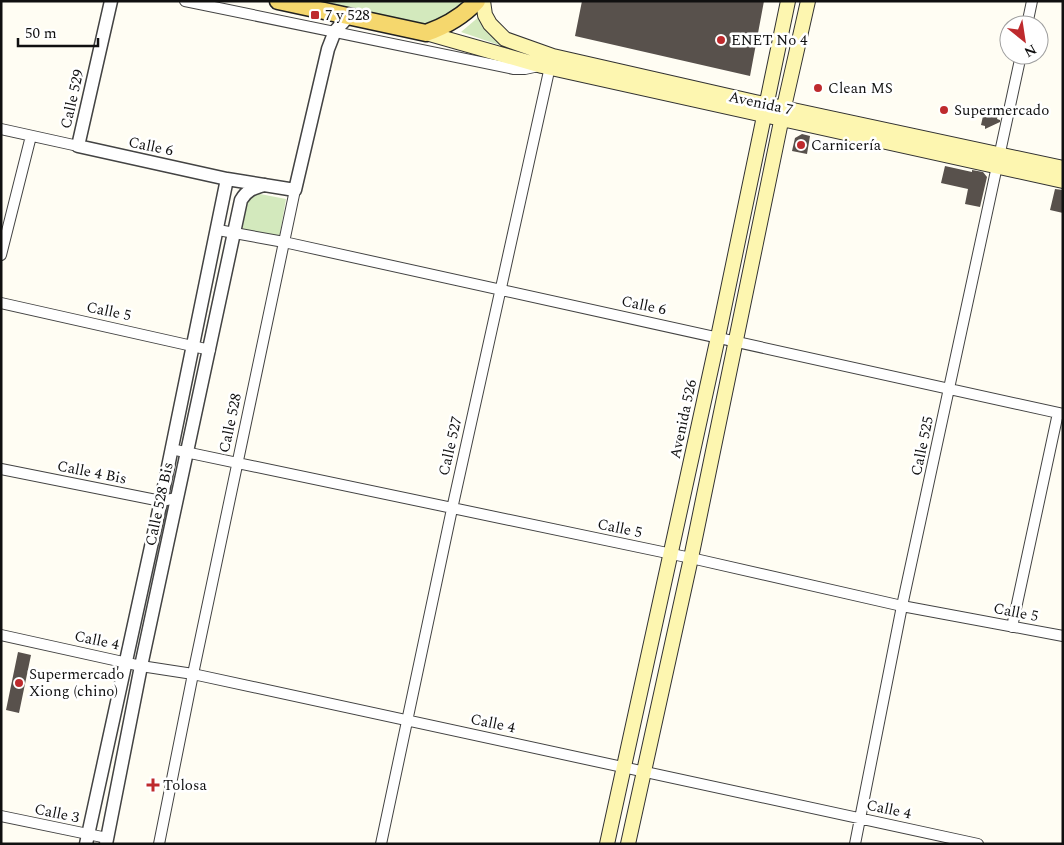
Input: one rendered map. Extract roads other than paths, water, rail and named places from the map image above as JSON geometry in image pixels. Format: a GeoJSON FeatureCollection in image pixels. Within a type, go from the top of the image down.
{"type":"FeatureCollection","features":[{"type":"Feature","properties":{"kind":"main road","name":"Avenida 7"},"geometry":{"type":"LineString","coordinates":[[281,1],[426,33],[548,63],[999,161],[1063,181]]}},
{"type":"Feature","properties":{"kind":"main road"},"geometry":{"type":"LineString","coordinates":[[426,33],[458,19],[477,1]]}},
{"type":"Feature","properties":{"kind":"main road","name":"Avenida 7"},"geometry":{"type":"LineString","coordinates":[[483,1],[485,15],[490,24],[505,39],[548,63]]}},
{"type":"Feature","properties":{"kind":"main road","name":"Avenida 526"},"geometry":{"type":"LineString","coordinates":[[607,844],[718,338],[788,1]]}},
{"type":"Feature","properties":{"kind":"main road"},"geometry":{"type":"LineString","coordinates":[[628,844],[736,342],[782,113],[808,1]]}},
{"type":"Feature","properties":{"kind":"main road","name":"Avenida 7"},"geometry":{"type":"LineString","coordinates":[[999,161],[1063,168]]}},
{"type":"Feature","properties":{"kind":"street","name":"Calle 529"},"geometry":{"type":"LineString","coordinates":[[78,146],[111,1]]}},
{"type":"Feature","properties":{"kind":"street","name":"Avenida 7"},"geometry":{"type":"LineString","coordinates":[[185,1],[514,69],[525,69],[548,63]]}},
{"type":"Feature","properties":{"kind":"street"},"geometry":{"type":"LineString","coordinates":[[1029,15],[1032,1]]}},
{"type":"Feature","properties":{"kind":"street","name":"Calle 528"},"geometry":{"type":"LineString","coordinates":[[160,844],[193,674],[294,190],[328,49],[335,31],[349,16]]}},
{"type":"Feature","properties":{"kind":"street","name":"Calle 527"},"geometry":{"type":"LineString","coordinates":[[382,844],[548,63]]}},
{"type":"Feature","properties":{"kind":"street","name":"Calle 525"},"geometry":{"type":"LineString","coordinates":[[855,844],[902,606],[1019,65]]}},
{"type":"Feature","properties":{"kind":"street","name":"Calle 6"},"geometry":{"type":"LineString","coordinates":[[1,129],[227,179],[294,190]]}},
{"type":"Feature","properties":{"kind":"street"},"geometry":{"type":"LineString","coordinates":[[1,255],[31,136]]}},
{"type":"Feature","properties":{"kind":"street","name":"Calle 528 Bis"},"geometry":{"type":"LineString","coordinates":[[87,839],[161,501],[227,179]]}},
{"type":"Feature","properties":{"kind":"street","name":"Calle 528 Bis"},"geometry":{"type":"LineString","coordinates":[[106,841],[141,666],[241,200],[245,193],[251,189],[265,186]]}},
{"type":"Feature","properties":{"kind":"street","name":"Calle 6"},"geometry":{"type":"LineString","coordinates":[[218,230],[284,242],[1060,413]]}},
{"type":"Feature","properties":{"kind":"street","name":"Calle 5"},"geometry":{"type":"LineString","coordinates":[[1,303],[210,350]]}},
{"type":"Feature","properties":{"kind":"street"},"geometry":{"type":"LineString","coordinates":[[1012,626],[1060,413]]}},
{"type":"Feature","properties":{"kind":"street","name":"Calle 5"},"geometry":{"type":"LineString","coordinates":[[171,449],[690,558],[902,606],[1063,636]]}},
{"type":"Feature","properties":{"kind":"street","name":"Calle 4 Bis"},"geometry":{"type":"LineString","coordinates":[[1,469],[161,501],[177,498]]}},
{"type":"Feature","properties":{"kind":"street","name":"Calle 4"},"geometry":{"type":"LineString","coordinates":[[1,635],[141,666],[193,674],[978,844]]}},
{"type":"Feature","properties":{"kind":"street","name":"Calle 3"},"geometry":{"type":"LineString","coordinates":[[1,816],[87,839],[106,841]]}},
{"type":"Feature","properties":{"kind":"place","name":"7 y 528"},"geometry":{"type":"Point","coordinates":[315,15]}},
{"type":"Feature","properties":{"kind":"place","name":"ENET No 4"},"geometry":{"type":"Point","coordinates":[721,40]}},
{"type":"Feature","properties":{"kind":"place","name":"Clean MS"},"geometry":{"type":"Point","coordinates":[818,88]}},
{"type":"Feature","properties":{"kind":"place","name":"Supermercado"},"geometry":{"type":"Point","coordinates":[944,110]}},
{"type":"Feature","properties":{"kind":"place","name":"Carnicería"},"geometry":{"type":"Point","coordinates":[801,145]}},
{"type":"Feature","properties":{"kind":"place","name":"Supermercado Xiong (chino)"},"geometry":{"type":"Point","coordinates":[19,683]}},
{"type":"Feature","properties":{"kind":"place","name":"Tolosa"},"geometry":{"type":"Point","coordinates":[153,785]}}]}
